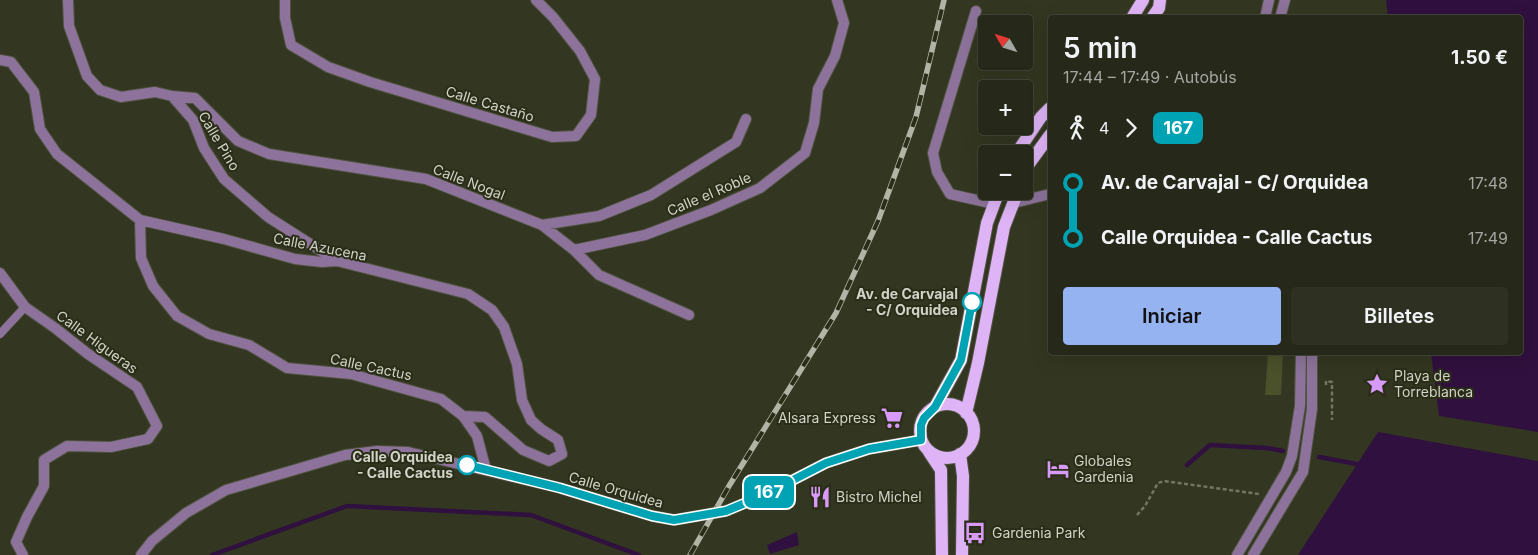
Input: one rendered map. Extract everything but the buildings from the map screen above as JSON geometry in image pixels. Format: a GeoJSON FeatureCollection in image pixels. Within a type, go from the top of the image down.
{"type":"FeatureCollection","features":[{"type":"Feature","properties":{"kind":"main road"},"geometry":{"type":"LineString","coordinates":[[1134,15],[1143,0]]}},
{"type":"Feature","properties":{"kind":"main road"},"geometry":{"type":"LineString","coordinates":[[1154,15],[1159,8],[1160,0]]}},
{"type":"Feature","properties":{"kind":"main road"},"geometry":{"type":"LineString","coordinates":[[1022,145],[1048,110]]}},
{"type":"Feature","properties":{"kind":"main road"},"geometry":{"type":"LineString","coordinates":[[1033,158],[1048,138]]}},
{"type":"Feature","properties":{"kind":"main road"},"geometry":{"type":"LineString","coordinates":[[942,555],[941,470],[921,440],[921,425],[924,418],[935,407],[961,360],[988,223],[996,200]]}},
{"type":"Feature","properties":{"kind":"main road"},"geometry":{"type":"LineString","coordinates":[[966,413],[978,363],[1004,227],[1014,200]]}},
{"type":"Feature","properties":{"kind":"main road"},"geometry":{"type":"LineString","coordinates":[[929,452],[944,458],[953,458],[967,449],[974,435],[973,427],[966,413],[960,408],[952,405],[935,407]]}},
{"type":"Feature","properties":{"kind":"main road"},"geometry":{"type":"LineString","coordinates":[[960,454],[963,476],[962,555]]}},
{"type":"Feature","properties":{"kind":"street"},"geometry":{"type":"LineString","coordinates":[[68,0],[69,26],[87,76],[100,90],[121,98],[155,92],[172,96]]}},
{"type":"Feature","properties":{"kind":"street","name":"Calle Castaño"},"geometry":{"type":"LineString","coordinates":[[285,0],[285,18],[291,45],[328,67],[370,82],[552,137],[576,136],[591,114],[595,79],[580,51],[553,17],[536,0]]}},
{"type":"Feature","properties":{"kind":"street","name":"Calle el Roble"},"geometry":{"type":"LineString","coordinates":[[574,250],[645,235],[710,210],[760,188],[805,153],[814,123],[818,89],[835,56],[844,23],[837,0]]}},
{"type":"Feature","properties":{"kind":"street"},"geometry":{"type":"LineString","coordinates":[[1266,15],[1269,0]]}},
{"type":"Feature","properties":{"kind":"street"},"geometry":{"type":"LineString","coordinates":[[1281,15],[1285,0]]}},
{"type":"Feature","properties":{"kind":"street"},"geometry":{"type":"LineString","coordinates":[[976,12],[933,153],[936,172],[950,194],[994,204]]}},
{"type":"Feature","properties":{"kind":"street","name":"Calle Azucena"},"geometry":{"type":"LineString","coordinates":[[0,60],[12,62],[34,92],[40,129],[57,154],[140,220],[224,239],[295,259],[337,262],[468,294],[492,310],[504,327],[517,364],[522,400],[531,420],[558,440],[562,454],[549,461],[523,450],[485,417],[463,416]]}},
{"type":"Feature","properties":{"kind":"street","name":"Calle Nogal"},"geometry":{"type":"LineString","coordinates":[[172,96],[195,98],[238,141],[269,154],[426,179],[542,225],[574,250],[599,275],[689,315]]}},
{"type":"Feature","properties":{"kind":"street","name":"Calle Pino"},"geometry":{"type":"LineString","coordinates":[[172,96],[192,120],[204,148],[224,179],[268,217],[337,262]]}},
{"type":"Feature","properties":{"kind":"street"},"geometry":{"type":"LineString","coordinates":[[542,225],[599,216],[651,196],[736,142],[746,119]]}},
{"type":"Feature","properties":{"kind":"street"},"geometry":{"type":"LineString","coordinates":[[1033,195],[1048,194]]}},
{"type":"Feature","properties":{"kind":"street","name":"Calle Cactus"},"geometry":{"type":"LineString","coordinates":[[140,220],[141,258],[153,286],[176,316],[209,334],[249,345],[287,368],[352,374],[441,398],[463,416],[477,436],[486,470]]}},
{"type":"Feature","properties":{"kind":"street","name":"Calle Higueras"},"geometry":{"type":"LineString","coordinates":[[0,273],[24,307],[137,387],[157,426],[148,439],[111,447],[67,446],[44,460],[44,486],[16,542],[23,555]]}},
{"type":"Feature","properties":{"kind":"street"},"geometry":{"type":"LineString","coordinates":[[1237,555],[1286,472],[1292,456],[1300,406],[1301,355]]}},
{"type":"Feature","properties":{"kind":"street"},"geometry":{"type":"LineString","coordinates":[[1254,555],[1302,472],[1312,409],[1312,355]]}},
{"type":"Feature","properties":{"kind":"street","name":"Calle Orquidea"},"geometry":{"type":"LineString","coordinates":[[141,555],[152,541],[186,513],[226,490],[345,455],[377,450],[408,452],[486,470],[560,488],[652,516],[674,520],[726,511],[762,496],[826,463],[869,449],[921,440]]}},
{"type":"Feature","properties":{"kind":"lane"},"geometry":{"type":"LineString","coordinates":[[0,334],[24,307]]}},
{"type":"Feature","properties":{"kind":"path"},"geometry":{"type":"LineString","coordinates":[[1325,391],[1326,381],[1332,382],[1332,420]]}},
{"type":"Feature","properties":{"kind":"path"},"geometry":{"type":"LineString","coordinates":[[1137,515],[1145,506],[1158,483],[1164,481],[1273,495]]}},
{"type":"Feature","properties":{"kind":"green space"},"geometry":{"type":"Polygon","coordinates":[[[1268,355],[1283,355],[1281,395],[1265,395],[1268,355]]]}},
{"type":"Feature","properties":{"kind":"shaded area"},"geometry":{"type":"Polygon","coordinates":[[[1386,0],[1538,0],[1538,432],[1439,416],[1431,355],[1523,355],[1523,15],[1388,15],[1386,0]]]}},
{"type":"Feature","properties":{"kind":"shaded area"},"geometry":{"type":"Polygon","coordinates":[[[1378,432],[1538,461],[1538,555],[1298,555],[1378,432]]]}},
{"type":"Feature","properties":{"kind":"shaded area"},"geometry":{"type":"Polygon","coordinates":[[[797,532],[799,545],[770,554],[767,545],[797,532]]]}},
{"type":"Feature","properties":{"kind":"waterway"},"geometry":{"type":"LineString","coordinates":[[1187,465],[1210,445],[1267,448],[1283,451]]}},
{"type":"Feature","properties":{"kind":"waterway"},"geometry":{"type":"LineString","coordinates":[[1319,457],[1357,464]]}},
{"type":"Feature","properties":{"kind":"waterway"},"geometry":{"type":"LineString","coordinates":[[212,555],[347,506],[531,515],[639,555]]}},
{"type":"Feature","properties":{"kind":"railway"},"geometry":{"type":"LineString","coordinates":[[690,555],[729,486],[836,313],[878,221],[916,117],[944,0]]}},
{"type":"Feature","properties":{"kind":"bus line","name":"167"},"geometry":{"type":"LineString","coordinates":[[467,465],[560,488],[652,516],[674,520],[726,511],[762,496],[826,463],[869,449],[921,440],[920,432],[924,418],[935,407],[961,360],[972,302]]}},
{"type":"Feature","properties":{"kind":"place","name":"Av. de Carvajal - C/ Orquidea"},"geometry":{"type":"Point","coordinates":[972,302]}},
{"type":"Feature","properties":{"kind":"place","name":"Playa de Torreblanca"},"geometry":{"type":"Point","coordinates":[1377,384]}},
{"type":"Feature","properties":{"kind":"place","name":"Alsara Express"},"geometry":{"type":"Point","coordinates":[892,418]}},
{"type":"Feature","properties":{"kind":"place","name":"Calle Orquidea - Calle Cactus"},"geometry":{"type":"Point","coordinates":[467,465]}},
{"type":"Feature","properties":{"kind":"place","name":"Globales Gardenia"},"geometry":{"type":"Point","coordinates":[1058,469]}},
{"type":"Feature","properties":{"kind":"place","name":"Bistro Michel"},"geometry":{"type":"Point","coordinates":[820,497]}},
{"type":"Feature","properties":{"kind":"place","name":"Gardenia Park"},"geometry":{"type":"Point","coordinates":[975,533]}}]}
